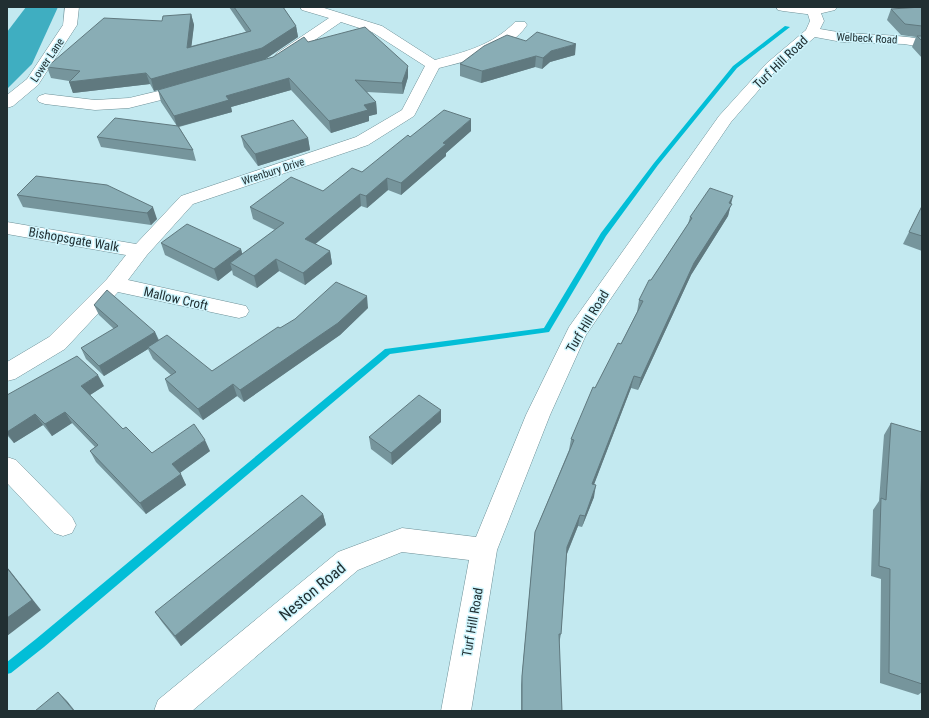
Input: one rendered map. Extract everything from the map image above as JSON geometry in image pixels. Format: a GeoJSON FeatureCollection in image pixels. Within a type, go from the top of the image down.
{"type":"FeatureCollection","features":[{"type":"Feature","properties":{"kind":"street","name":"Lower Lane"},"geometry":{"type":"LineString","coordinates":[[7,103],[34,82],[70,25],[72,7]]}},
{"type":"Feature","properties":{"kind":"street"},"geometry":{"type":"LineString","coordinates":[[307,7],[378,29],[433,64],[479,53],[514,32],[520,25]]}},
{"type":"Feature","properties":{"kind":"street","name":"Welbeck Road"},"geometry":{"type":"LineString","coordinates":[[783,7],[819,17],[842,38],[904,40],[922,43]]}},
{"type":"Feature","properties":{"kind":"street"},"geometry":{"type":"LineString","coordinates":[[270,64],[340,17]]}},
{"type":"Feature","properties":{"kind":"street","name":"Turf Hill Road"},"geometry":{"type":"LineString","coordinates":[[456,711],[484,550],[538,415],[577,332],[725,119],[772,66],[819,17]]}},
{"type":"Feature","properties":{"kind":"street","name":"Wrenbury Drive"},"geometry":{"type":"LineString","coordinates":[[7,373],[57,343],[114,284],[140,251],[186,200],[362,141],[408,113],[433,64]]}},
{"type":"Feature","properties":{"kind":"street"},"geometry":{"type":"LineString","coordinates":[[45,99],[94,105],[129,103],[199,85]]}},
{"type":"Feature","properties":{"kind":"street","name":"Bishopsgate Walk"},"geometry":{"type":"LineString","coordinates":[[7,228],[140,251]]}},
{"type":"Feature","properties":{"kind":"street","name":"Mallow Croft"},"geometry":{"type":"LineString","coordinates":[[114,284],[239,311]]}},
{"type":"Feature","properties":{"kind":"street"},"geometry":{"type":"LineString","coordinates":[[7,467],[63,524]]}},
{"type":"Feature","properties":{"kind":"street","name":"Neston Road"},"geometry":{"type":"LineString","coordinates":[[169,711],[348,561],[402,540],[484,550]]}},
{"type":"Feature","properties":{"kind":"shaded area"},"geometry":{"type":"Polygon","coordinates":[[[26,7],[58,7],[32,64],[7,89],[7,32],[26,7]]]}},
{"type":"Feature","properties":{"kind":"building"},"geometry":{"type":"Polygon","coordinates":[[[234,7],[283,7],[296,26],[262,48],[151,79],[146,73],[69,82],[80,71],[47,67],[104,18],[162,21],[163,16],[191,14],[187,48],[251,31],[234,7]]]}},
{"type":"Feature","properties":{"kind":"building"},"geometry":{"type":"Polygon","coordinates":[[[922,7],[922,26],[905,24],[891,9],[922,7]]]}},
{"type":"Feature","properties":{"kind":"building"},"geometry":{"type":"Polygon","coordinates":[[[365,27],[408,66],[402,83],[355,80],[376,102],[364,105],[368,110],[329,121],[289,78],[226,96],[229,100],[174,116],[158,90],[273,57],[304,37],[308,42],[365,27]]]}},
{"type":"Feature","properties":{"kind":"building"},"geometry":{"type":"Polygon","coordinates":[[[537,32],[576,44],[551,51],[543,58],[536,56],[482,71],[460,64],[484,46],[507,35],[526,41],[537,32]]]}},
{"type":"Feature","properties":{"kind":"building"},"geometry":{"type":"Polygon","coordinates":[[[917,36],[922,36],[922,41],[917,36]]]}},
{"type":"Feature","properties":{"kind":"building"},"geometry":{"type":"Polygon","coordinates":[[[444,110],[471,119],[443,143],[446,144],[401,183],[387,178],[366,196],[360,194],[305,239],[330,251],[303,273],[276,259],[254,276],[230,263],[284,223],[250,207],[291,177],[323,191],[352,168],[362,172],[408,135],[410,137],[444,110]]]}},
{"type":"Feature","properties":{"kind":"building"},"geometry":{"type":"Polygon","coordinates":[[[115,118],[178,126],[193,150],[97,137],[115,118]]]}},
{"type":"Feature","properties":{"kind":"building"},"geometry":{"type":"Polygon","coordinates":[[[293,120],[308,138],[255,154],[241,136],[293,120]]]}},
{"type":"Feature","properties":{"kind":"building"},"geometry":{"type":"Polygon","coordinates":[[[36,176],[107,185],[153,207],[147,213],[17,195],[36,176]]]}},
{"type":"Feature","properties":{"kind":"building"},"geometry":{"type":"Polygon","coordinates":[[[710,188],[733,196],[729,203],[732,204],[694,263],[641,378],[634,376],[592,484],[596,485],[585,516],[580,515],[567,547],[561,634],[559,634],[562,711],[522,711],[522,676],[535,532],[574,440],[571,439],[593,387],[595,388],[618,343],[621,344],[643,301],[639,300],[649,280],[651,280],[710,188]]]}},
{"type":"Feature","properties":{"kind":"building"},"geometry":{"type":"Polygon","coordinates":[[[922,206],[922,236],[909,232],[922,206]]]}},
{"type":"Feature","properties":{"kind":"building"},"geometry":{"type":"Polygon","coordinates":[[[187,224],[241,249],[214,269],[161,243],[187,224]]]}},
{"type":"Feature","properties":{"kind":"building"},"geometry":{"type":"Polygon","coordinates":[[[336,282],[367,296],[338,323],[240,390],[233,384],[198,409],[165,379],[176,372],[148,347],[167,335],[212,371],[278,327],[280,328],[295,319],[336,282]]]}},
{"type":"Feature","properties":{"kind":"building"},"geometry":{"type":"Polygon","coordinates":[[[107,290],[155,332],[99,366],[81,348],[118,326],[94,305],[107,290]]]}},
{"type":"Feature","properties":{"kind":"building"},"geometry":{"type":"Polygon","coordinates":[[[77,356],[98,375],[81,386],[123,429],[126,427],[152,453],[194,424],[205,440],[172,464],[181,474],[140,503],[90,451],[98,445],[65,412],[45,424],[35,414],[7,432],[7,395],[77,356]]]}},
{"type":"Feature","properties":{"kind":"building"},"geometry":{"type":"Polygon","coordinates":[[[419,395],[441,410],[391,453],[369,437],[419,395]]]}},
{"type":"Feature","properties":{"kind":"building"},"geometry":{"type":"Polygon","coordinates":[[[891,423],[922,432],[922,684],[889,673],[890,569],[879,566],[881,498],[886,500],[891,423]]]}},
{"type":"Feature","properties":{"kind":"building"},"geometry":{"type":"Polygon","coordinates":[[[302,495],[323,514],[175,636],[155,612],[302,495]]]}},
{"type":"Feature","properties":{"kind":"building"},"geometry":{"type":"Polygon","coordinates":[[[7,568],[32,600],[7,618],[7,568]]]}},
{"type":"Feature","properties":{"kind":"building"},"geometry":{"type":"Polygon","coordinates":[[[58,692],[74,711],[35,711],[58,692]]]}},
{"type":"Feature","properties":{"kind":"waterway"},"geometry":{"type":"LineString","coordinates":[[7,669],[388,351],[546,330],[603,235],[656,164],[735,67],[787,27]]}}]}
